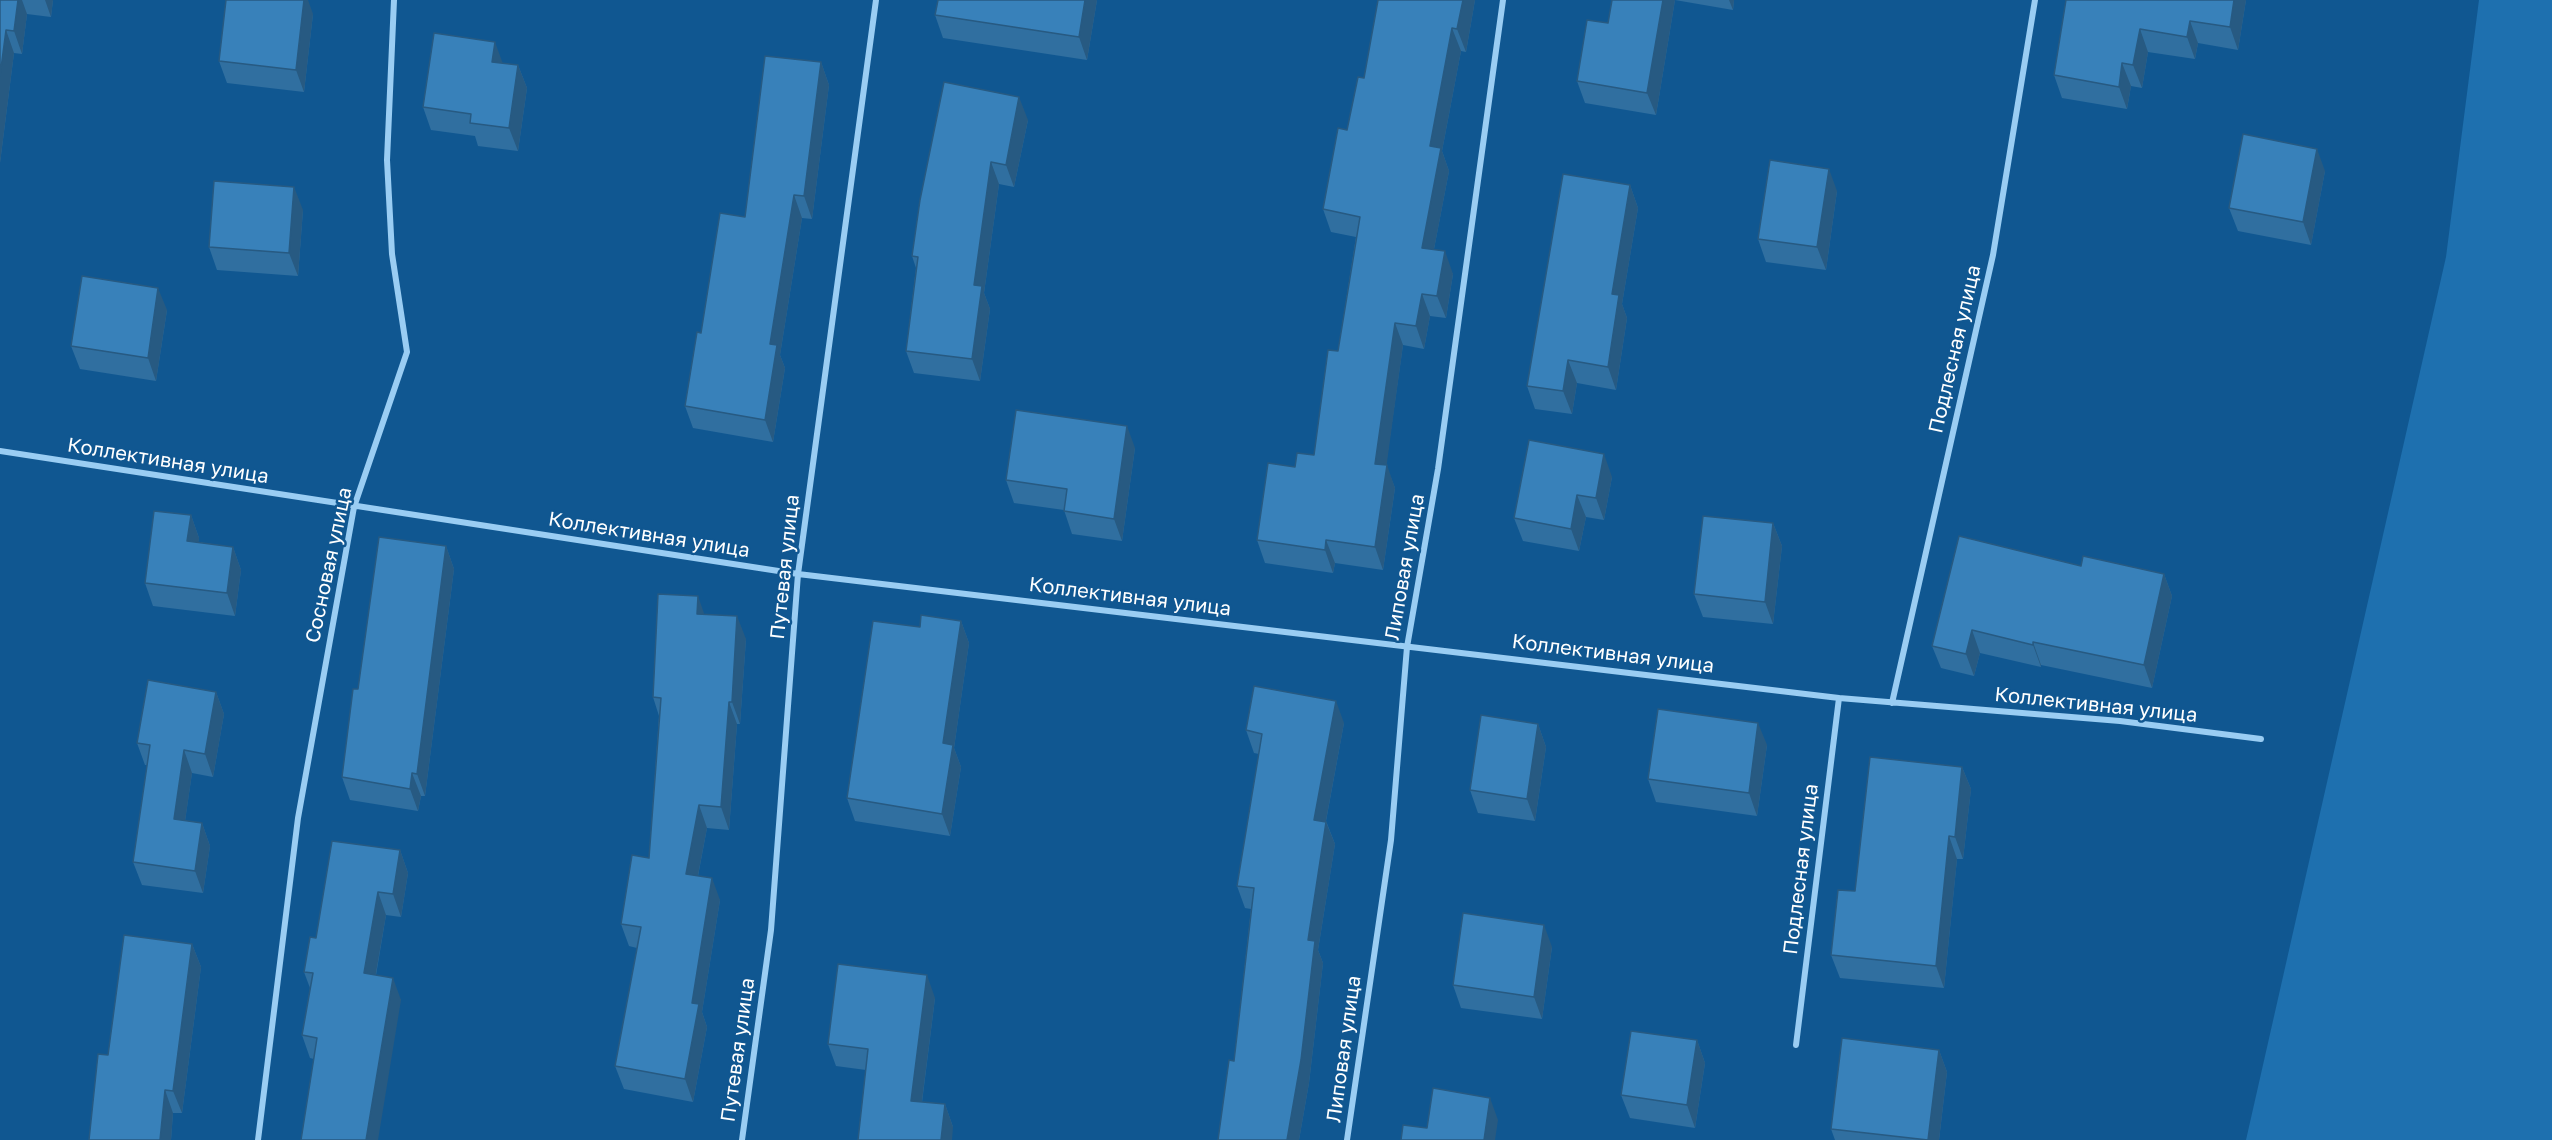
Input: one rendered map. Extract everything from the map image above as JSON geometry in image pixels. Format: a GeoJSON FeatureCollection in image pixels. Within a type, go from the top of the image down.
{"type":"FeatureCollection","features":[{"type":"Feature","properties":{"kind":"street","name":"Сосновая улица"},"geometry":{"type":"LineString","coordinates":[[258,1140],[298,818],[354,507],[407,352],[392,254],[387,160],[394,0]]}},
{"type":"Feature","properties":{"kind":"street","name":"Путевая улица"},"geometry":{"type":"LineString","coordinates":[[742,1140],[771,930],[798,574],[876,0]]}},
{"type":"Feature","properties":{"kind":"street","name":"Липовая улица"},"geometry":{"type":"LineString","coordinates":[[1347,1140],[1391,840],[1407,647],[1438,469],[1503,0]]}},
{"type":"Feature","properties":{"kind":"street","name":"Подлесная улица"},"geometry":{"type":"LineString","coordinates":[[1892,703],[1993,255],[2035,0]]}},
{"type":"Feature","properties":{"kind":"street","name":"Коллективная улица"},"geometry":{"type":"LineString","coordinates":[[0,452],[798,574],[1839,698],[2120,721],[2261,739]]}},
{"type":"Feature","properties":{"kind":"street","name":"Подлесная улица"},"geometry":{"type":"LineString","coordinates":[[1797,1045],[1839,698]]}},
{"type":"Feature","properties":{"kind":"shaded area"},"geometry":{"type":"Polygon","coordinates":[[[2479,0],[2552,0],[2552,1140],[2246,1140],[2446,257],[2479,0]]]}},
{"type":"Feature","properties":{"kind":"building"},"geometry":{"type":"Polygon","coordinates":[[[0,0],[18,0],[14,31],[6,30],[0,76],[0,0]]]}},
{"type":"Feature","properties":{"kind":"building"},"geometry":{"type":"Polygon","coordinates":[[[226,0],[304,0],[296,70],[219,61],[226,0]]]}},
{"type":"Feature","properties":{"kind":"building"},"geometry":{"type":"Polygon","coordinates":[[[938,0],[1085,0],[1079,37],[935,15],[938,0]]]}},
{"type":"Feature","properties":{"kind":"building"},"geometry":{"type":"Polygon","coordinates":[[[1378,0],[1463,0],[1457,29],[1452,28],[1430,146],[1441,148],[1422,248],[1445,251],[1437,296],[1422,294],[1416,326],[1395,323],[1375,464],[1387,465],[1375,547],[1326,540],[1325,550],[1257,540],[1268,463],[1295,467],[1297,453],[1314,455],[1328,350],[1338,351],[1360,217],[1323,209],[1338,128],[1347,130],[1358,77],[1364,78],[1378,0]]]}},
{"type":"Feature","properties":{"kind":"building"},"geometry":{"type":"Polygon","coordinates":[[[1612,0],[1663,0],[1647,93],[1577,81],[1587,20],[1608,23],[1612,0]]]}},
{"type":"Feature","properties":{"kind":"building"},"geometry":{"type":"Polygon","coordinates":[[[2066,0],[2234,0],[2230,27],[2190,21],[2187,37],[2140,29],[2133,65],[2122,63],[2119,87],[2054,75],[2066,0]]]}},
{"type":"Feature","properties":{"kind":"building"},"geometry":{"type":"Polygon","coordinates":[[[434,33],[495,42],[492,62],[518,65],[509,128],[470,123],[471,114],[423,107],[434,33]]]}},
{"type":"Feature","properties":{"kind":"building"},"geometry":{"type":"Polygon","coordinates":[[[765,56],[821,62],[804,196],[794,195],[770,344],[777,345],[765,420],[685,406],[697,332],[701,333],[720,213],[745,217],[765,56]]]}},
{"type":"Feature","properties":{"kind":"building"},"geometry":{"type":"Polygon","coordinates":[[[944,82],[1019,97],[1006,165],[991,162],[974,285],[982,286],[972,359],[906,351],[918,257],[912,256],[920,200],[944,82]]]}},
{"type":"Feature","properties":{"kind":"building"},"geometry":{"type":"Polygon","coordinates":[[[2243,134],[2317,149],[2303,222],[2229,208],[2243,134]]]}},
{"type":"Feature","properties":{"kind":"building"},"geometry":{"type":"Polygon","coordinates":[[[1770,160],[1829,169],[1817,247],[1758,239],[1770,160]]]}},
{"type":"Feature","properties":{"kind":"building"},"geometry":{"type":"Polygon","coordinates":[[[1563,174],[1630,185],[1612,294],[1619,295],[1608,367],[1568,360],[1563,391],[1527,386],[1563,174]]]}},
{"type":"Feature","properties":{"kind":"building"},"geometry":{"type":"Polygon","coordinates":[[[214,181],[294,187],[289,253],[209,247],[214,181]]]}},
{"type":"Feature","properties":{"kind":"building"},"geometry":{"type":"Polygon","coordinates":[[[82,276],[158,288],[148,358],[71,346],[82,276]]]}},
{"type":"Feature","properties":{"kind":"building"},"geometry":{"type":"Polygon","coordinates":[[[1016,410],[1127,426],[1114,519],[1064,511],[1067,489],[1006,480],[1016,410]]]}},
{"type":"Feature","properties":{"kind":"building"},"geometry":{"type":"Polygon","coordinates":[[[1529,440],[1604,454],[1596,498],[1577,495],[1571,529],[1514,518],[1529,440]]]}},
{"type":"Feature","properties":{"kind":"building"},"geometry":{"type":"Polygon","coordinates":[[[154,511],[191,515],[187,541],[233,547],[227,593],[145,583],[154,511]]]}},
{"type":"Feature","properties":{"kind":"building"},"geometry":{"type":"Polygon","coordinates":[[[1703,516],[1773,523],[1765,602],[1694,594],[1703,516]]]}},
{"type":"Feature","properties":{"kind":"building"},"geometry":{"type":"Polygon","coordinates":[[[1959,536],[2081,566],[2083,556],[2164,574],[2144,665],[2033,642],[2033,645],[1972,630],[1966,654],[1932,646],[1959,536]]]}},
{"type":"Feature","properties":{"kind":"building"},"geometry":{"type":"Polygon","coordinates":[[[379,537],[446,546],[417,774],[412,773],[410,789],[342,777],[353,689],[358,689],[379,537]]]}},
{"type":"Feature","properties":{"kind":"building"},"geometry":{"type":"Polygon","coordinates":[[[658,594],[698,596],[697,614],[737,616],[732,702],[729,702],[721,807],[699,805],[686,874],[712,878],[692,1003],[699,1004],[685,1079],[615,1066],[641,927],[621,924],[632,855],[649,858],[661,698],[653,697],[658,594]]]}},
{"type":"Feature","properties":{"kind":"building"},"geometry":{"type":"Polygon","coordinates":[[[921,615],[961,621],[943,743],[953,745],[942,814],[847,798],[873,621],[920,627],[921,615]]]}},
{"type":"Feature","properties":{"kind":"building"},"geometry":{"type":"Polygon","coordinates":[[[148,680],[216,692],[205,754],[184,750],[174,819],[202,823],[195,871],[133,862],[150,745],[137,743],[148,680]]]}},
{"type":"Feature","properties":{"kind":"building"},"geometry":{"type":"Polygon","coordinates":[[[1254,686],[1336,701],[1314,820],[1326,822],[1308,940],[1315,941],[1301,1060],[1287,1140],[1218,1140],[1229,1060],[1234,1061],[1254,888],[1237,886],[1262,734],[1246,730],[1254,686]]]}},
{"type":"Feature","properties":{"kind":"building"},"geometry":{"type":"Polygon","coordinates":[[[1658,709],[1758,723],[1749,793],[1648,779],[1658,709]]]}},
{"type":"Feature","properties":{"kind":"building"},"geometry":{"type":"Polygon","coordinates":[[[1481,715],[1538,724],[1527,799],[1470,790],[1481,715]]]}},
{"type":"Feature","properties":{"kind":"building"},"geometry":{"type":"Polygon","coordinates":[[[1870,757],[1962,767],[1955,837],[1949,836],[1936,966],[1831,955],[1838,890],[1855,891],[1870,757]]]}},
{"type":"Feature","properties":{"kind":"building"},"geometry":{"type":"Polygon","coordinates":[[[332,841],[400,850],[393,894],[378,892],[364,973],[393,978],[366,1140],[301,1140],[317,1038],[302,1035],[313,973],[304,972],[310,937],[316,938],[332,841]]]}},
{"type":"Feature","properties":{"kind":"building"},"geometry":{"type":"Polygon","coordinates":[[[1463,913],[1544,925],[1534,997],[1453,985],[1463,913]]]}},
{"type":"Feature","properties":{"kind":"building"},"geometry":{"type":"Polygon","coordinates":[[[124,935],[192,944],[173,1091],[165,1090],[160,1140],[89,1140],[98,1054],[108,1055],[124,935]]]}},
{"type":"Feature","properties":{"kind":"building"},"geometry":{"type":"Polygon","coordinates":[[[838,964],[927,975],[911,1101],[945,1104],[941,1140],[858,1140],[868,1049],[828,1044],[838,964]]]}},
{"type":"Feature","properties":{"kind":"building"},"geometry":{"type":"Polygon","coordinates":[[[1631,1031],[1697,1040],[1687,1105],[1621,1095],[1631,1031]]]}},
{"type":"Feature","properties":{"kind":"building"},"geometry":{"type":"Polygon","coordinates":[[[1842,1038],[1939,1050],[1928,1140],[1831,1129],[1842,1038]]]}},
{"type":"Feature","properties":{"kind":"building"},"geometry":{"type":"Polygon","coordinates":[[[1433,1088],[1490,1098],[1484,1140],[1401,1140],[1403,1125],[1427,1128],[1433,1088]]]}}]}
